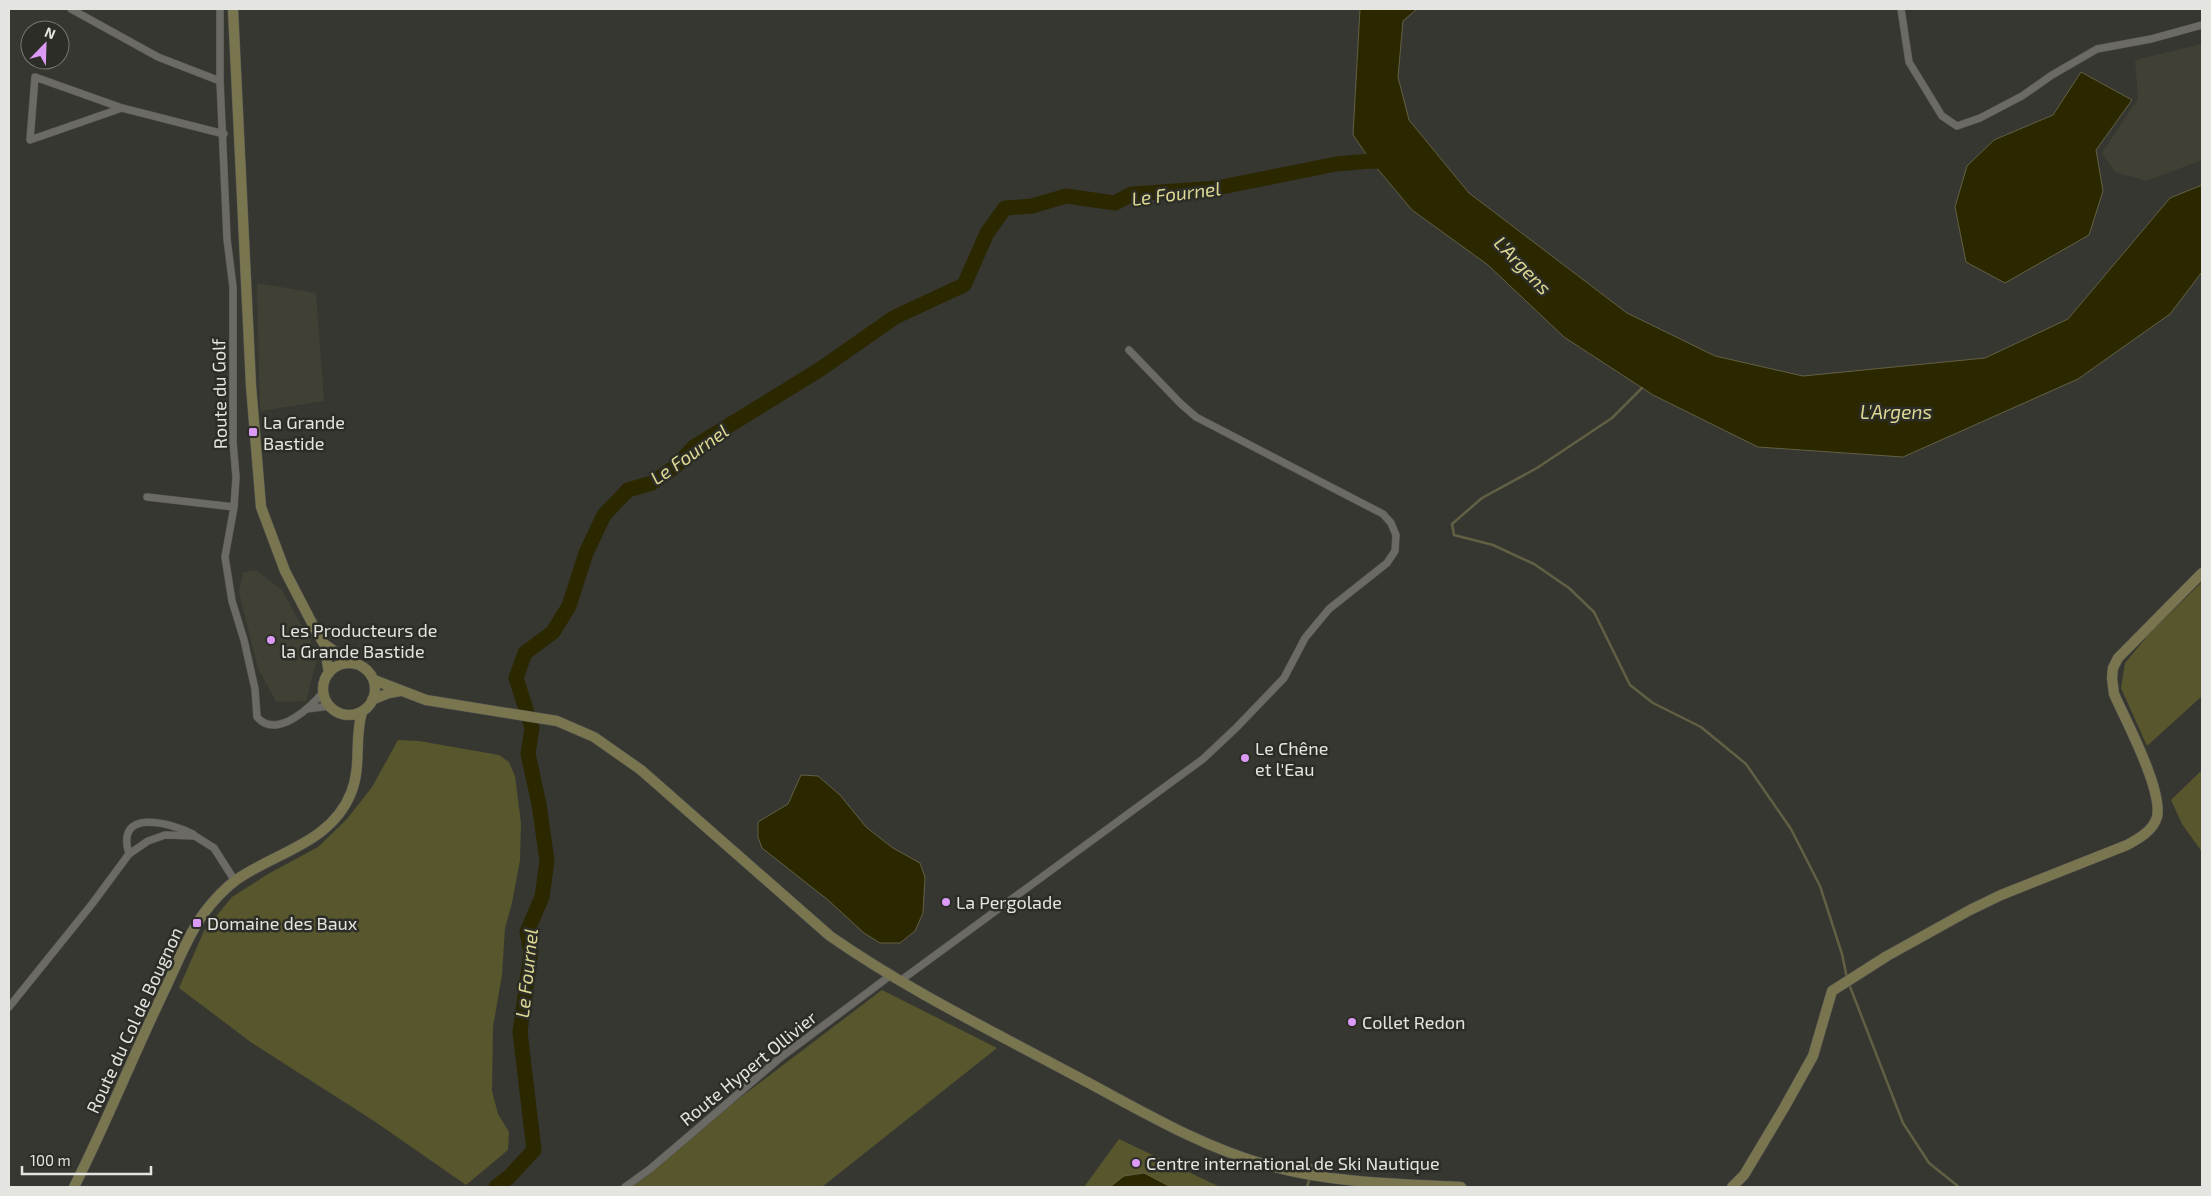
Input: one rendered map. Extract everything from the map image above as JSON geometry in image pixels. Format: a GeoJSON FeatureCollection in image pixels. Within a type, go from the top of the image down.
{"type":"FeatureCollection","features":[{"type":"Feature","properties":{"kind":"main road"},"geometry":{"type":"LineString","coordinates":[[233,9],[250,386],[261,507],[285,571],[324,644],[329,673]]}},
{"type":"Feature","properties":{"kind":"main road"},"geometry":{"type":"LineString","coordinates":[[1732,1187],[1744,1175],[1813,1056],[1829,996],[1836,988],[1855,975],[1970,910],[2001,895],[2127,845],[2146,834],[2157,817],[2156,793],[2114,694],[2113,668],[2127,648],[2202,573]]}},
{"type":"Feature","properties":{"kind":"main road"},"geometry":{"type":"LineString","coordinates":[[324,644],[352,663],[365,668],[374,680],[375,687],[372,700],[362,712],[344,713]]}},
{"type":"Feature","properties":{"kind":"main road"},"geometry":{"type":"LineString","coordinates":[[352,663],[335,667],[325,680],[324,691],[325,699],[330,706],[344,713],[357,728]]}},
{"type":"Feature","properties":{"kind":"main road"},"geometry":{"type":"LineString","coordinates":[[374,680],[401,691],[443,704],[556,720],[594,737],[641,770],[830,936],[900,981],[1201,1141],[1268,1166],[1326,1177],[1461,1187]]}},
{"type":"Feature","properties":{"kind":"main road"},"geometry":{"type":"LineString","coordinates":[[372,700],[389,693],[401,691]]}},
{"type":"Feature","properties":{"kind":"main road","name":"Route du Col de Bougnon"},"geometry":{"type":"LineString","coordinates":[[74,1187],[193,931],[210,905],[235,881],[315,837],[329,826],[342,810],[351,794],[356,778],[359,748],[357,728],[362,712]]}},
{"type":"Feature","properties":{"kind":"main road"},"geometry":{"type":"LineString","coordinates":[[1744,1175],[1744,1187]]}},
{"type":"Feature","properties":{"kind":"street"},"geometry":{"type":"LineString","coordinates":[[71,9],[158,57],[220,81]]}},
{"type":"Feature","properties":{"kind":"street","name":"Route du Golf"},"geometry":{"type":"LineString","coordinates":[[220,9],[220,81],[224,134],[226,239],[233,287],[233,442],[236,477],[234,507],[225,557],[232,601],[251,672],[257,717],[267,725],[283,724],[307,709],[324,691]]}},
{"type":"Feature","properties":{"kind":"street"},"geometry":{"type":"LineString","coordinates":[[1901,9],[1908,62],[1942,116],[1957,126],[1980,118],[2022,96],[2052,75],[2097,49],[2151,39],[2202,25]]}},
{"type":"Feature","properties":{"kind":"street"},"geometry":{"type":"LineString","coordinates":[[122,108],[30,140],[35,77],[122,108],[224,134]]}},
{"type":"Feature","properties":{"kind":"street"},"geometry":{"type":"LineString","coordinates":[[900,981],[1203,759],[1284,678],[1305,638],[1330,609],[1387,563],[1395,551],[1396,535],[1391,523],[1383,514],[1196,417],[1129,350]]}},
{"type":"Feature","properties":{"kind":"street"},"geometry":{"type":"LineString","coordinates":[[146,497],[234,507]]}},
{"type":"Feature","properties":{"kind":"street","name":"Route du Golf"},"geometry":{"type":"LineString","coordinates":[[307,709],[330,706]]}},
{"type":"Feature","properties":{"kind":"street"},"geometry":{"type":"LineString","coordinates":[[129,854],[126,841],[128,832],[134,825],[146,822],[180,827],[214,848],[235,881]]}},
{"type":"Feature","properties":{"kind":"street"},"geometry":{"type":"LineString","coordinates":[[9,1007],[92,904],[129,854],[155,838],[165,835],[195,836]]}},
{"type":"Feature","properties":{"kind":"street","name":"Route Hypert Ollivier"},"geometry":{"type":"LineString","coordinates":[[625,1187],[650,1169],[780,1058],[890,975]]}},
{"type":"Feature","properties":{"kind":"shaded area"},"geometry":{"type":"Polygon","coordinates":[[[2202,44],[2202,160],[2147,181],[2115,172],[2102,153],[2138,99],[2135,60],[2202,44]]]}},
{"type":"Feature","properties":{"kind":"shaded area"},"geometry":{"type":"Polygon","coordinates":[[[257,283],[316,293],[324,401],[260,411],[257,283]]]}},
{"type":"Feature","properties":{"kind":"shaded area"},"geometry":{"type":"Polygon","coordinates":[[[256,570],[282,590],[318,655],[306,701],[276,702],[258,668],[239,592],[243,572],[256,570]]]}},
{"type":"Feature","properties":{"kind":"shaded area"},"geometry":{"type":"Polygon","coordinates":[[[2202,582],[2202,696],[2147,746],[2121,688],[2125,663],[2150,633],[2202,582]]]}},
{"type":"Feature","properties":{"kind":"shaded area"},"geometry":{"type":"Polygon","coordinates":[[[398,740],[419,741],[499,755],[509,762],[515,776],[521,823],[520,860],[505,928],[502,975],[493,1027],[492,1091],[498,1114],[509,1132],[508,1150],[466,1185],[374,1121],[252,1043],[179,988],[204,931],[232,897],[268,874],[318,847],[347,819],[372,787],[398,740]]]}},
{"type":"Feature","properties":{"kind":"shaded area"},"geometry":{"type":"Polygon","coordinates":[[[2202,770],[2202,852],[2182,824],[2171,800],[2202,770]]]}},
{"type":"Feature","properties":{"kind":"shaded area"},"geometry":{"type":"Polygon","coordinates":[[[882,990],[997,1048],[822,1187],[622,1187],[882,990]]]}},
{"type":"Feature","properties":{"kind":"shaded area","name":"Centre international de Ski Nautique"},"geometry":{"type":"Polygon","coordinates":[[[1119,1139],[1220,1187],[1084,1187],[1119,1139]]]}},
{"type":"Feature","properties":{"kind":"water","name":"L'Argens"},"geometry":{"type":"Polygon","coordinates":[[[1360,9],[1417,9],[1403,21],[1398,77],[1409,120],[1469,193],[1627,313],[1715,356],[1803,376],[1985,358],[2068,319],[2170,198],[2202,185],[2202,272],[2170,314],[2078,379],[1903,457],[1758,447],[1653,395],[1564,337],[1488,265],[1412,210],[1371,161],[1353,135],[1360,9]]]}},
{"type":"Feature","properties":{"kind":"water"},"geometry":{"type":"Polygon","coordinates":[[[2081,72],[2132,100],[2096,150],[2103,191],[2089,235],[2005,283],[1966,262],[1955,207],[1967,166],[1994,140],[2053,115],[2081,72]]]}},
{"type":"Feature","properties":{"kind":"water"},"geometry":{"type":"Polygon","coordinates":[[[801,775],[818,776],[840,795],[866,827],[893,848],[920,863],[925,877],[923,913],[915,931],[900,943],[880,943],[864,933],[828,900],[762,848],[758,837],[758,822],[788,804],[801,775]]]}},
{"type":"Feature","properties":{"kind":"water"},"geometry":{"type":"Polygon","coordinates":[[[1144,1173],[1171,1187],[1110,1187],[1124,1176],[1144,1173]]]}},
{"type":"Feature","properties":{"kind":"waterway","name":"Le Fournel"},"geometry":{"type":"LineString","coordinates":[[496,1187],[509,1177],[534,1150],[520,1032],[531,952],[527,932],[542,897],[547,861],[539,804],[528,754],[532,728],[516,678],[525,653],[553,632],[569,606],[586,553],[604,515],[628,490],[652,483],[676,466],[694,447],[819,370],[895,317],[964,285],[987,233],[1005,208],[1032,206],[1066,196],[1115,203],[1132,194],[1217,188],[1336,164],[1371,161],[1391,162]]}},
{"type":"Feature","properties":{"kind":"waterway"},"geometry":{"type":"LineString","coordinates":[[1642,388],[1612,418],[1537,468],[1482,498],[1452,524],[1454,535],[1493,545],[1534,564],[1569,588],[1594,612],[1630,685],[1653,703],[1701,727],[1746,764],[1791,829],[1820,886],[1842,954],[1847,978]]}},
{"type":"Feature","properties":{"kind":"waterway"},"geometry":{"type":"LineString","coordinates":[[1849,984],[1903,1123],[1929,1163],[1959,1187]]}},
{"type":"Feature","properties":{"kind":"waterway"},"geometry":{"type":"LineString","coordinates":[[1311,1171],[1312,1165]]}},
{"type":"Feature","properties":{"kind":"waterway"},"geometry":{"type":"LineString","coordinates":[[1307,1187],[1310,1177]]}},
{"type":"Feature","properties":{"kind":"place","name":"La Grande Bastide"},"geometry":{"type":"Point","coordinates":[253,432]}},
{"type":"Feature","properties":{"kind":"place","name":"Les Producteurs de la Grande Bastide"},"geometry":{"type":"Point","coordinates":[271,640]}},
{"type":"Feature","properties":{"kind":"place","name":"Le Chêne et l'Eau"},"geometry":{"type":"Point","coordinates":[1245,758]}},
{"type":"Feature","properties":{"kind":"place","name":"La Pergolade"},"geometry":{"type":"Point","coordinates":[946,902]}},
{"type":"Feature","properties":{"kind":"place","name":"Domaine des Baux"},"geometry":{"type":"Point","coordinates":[197,923]}},
{"type":"Feature","properties":{"kind":"place","name":"Collet Redon"},"geometry":{"type":"Point","coordinates":[1352,1022]}},
{"type":"Feature","properties":{"kind":"place","name":"Centre international de Ski Nautique"},"geometry":{"type":"Point","coordinates":[1136,1163]}}]}
